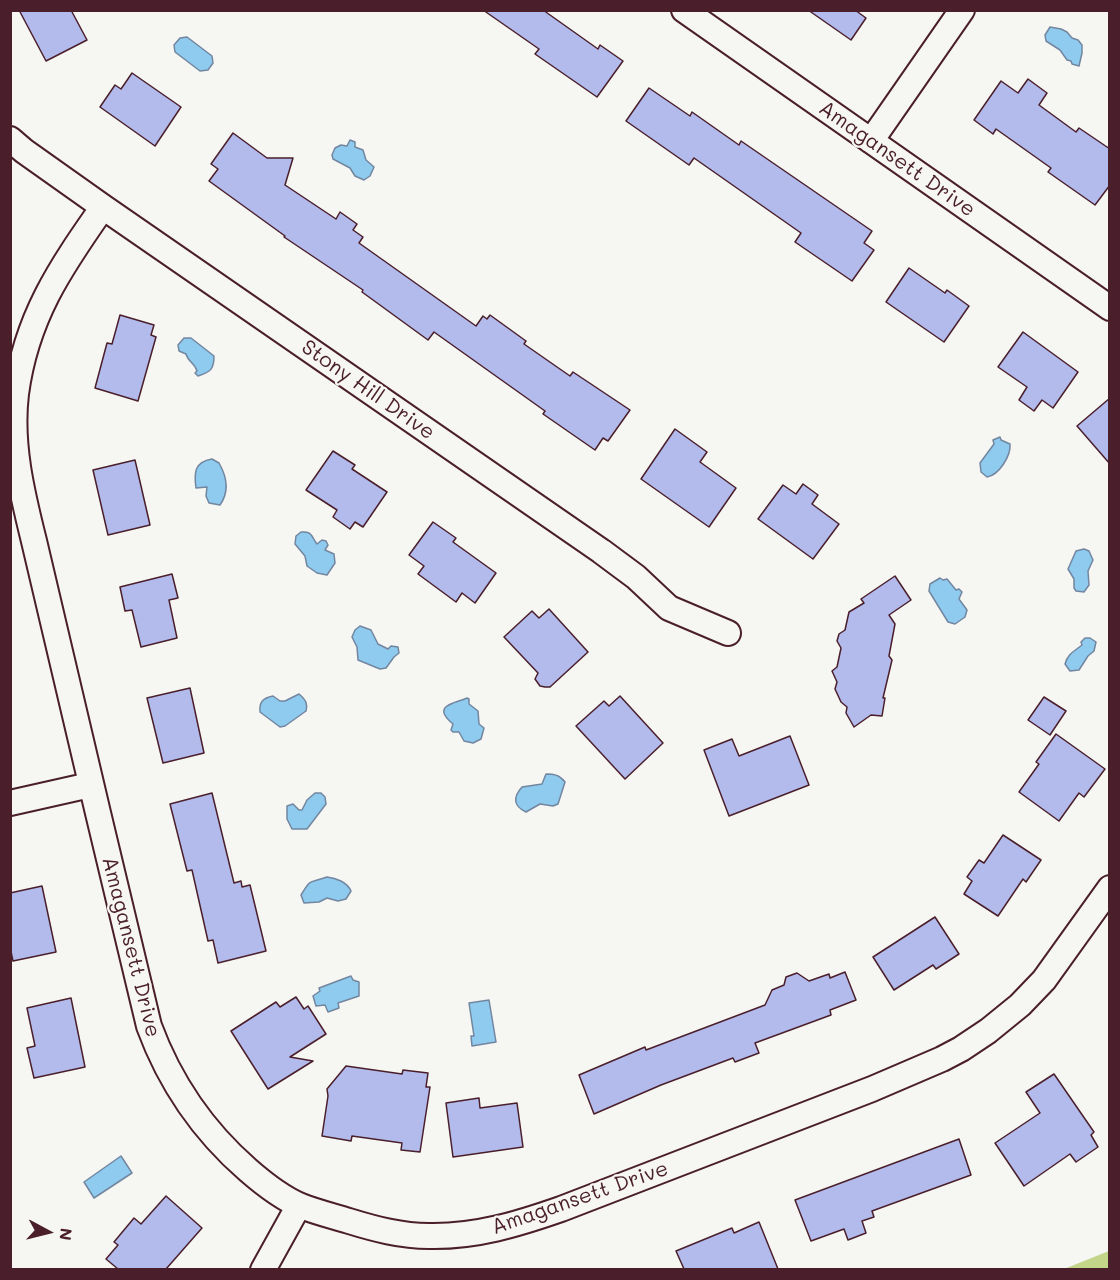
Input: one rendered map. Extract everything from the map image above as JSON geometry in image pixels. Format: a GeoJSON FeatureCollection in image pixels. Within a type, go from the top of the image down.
{"type":"FeatureCollection","features":[{"type":"Feature","properties":{"kind":"street","name":"Amagansett Drive"},"geometry":{"type":"LineString","coordinates":[[684,10],[1110,308]]}},
{"type":"Feature","properties":{"kind":"street"},"geometry":{"type":"LineString","coordinates":[[871,141],[962,10]]}},
{"type":"Feature","properties":{"kind":"street","name":"Stony Hill Drive"},"geometry":{"type":"LineString","coordinates":[[10,139],[103,207],[602,551],[636,577],[669,608],[728,633]]}},
{"type":"Feature","properties":{"kind":"street","name":"Amagansett Drive"},"geometry":{"type":"LineString","coordinates":[[103,207],[49,288],[22,361],[16,395],[15,422],[16,454],[21,488],[149,1026],[158,1049],[183,1096],[199,1120],[226,1150],[265,1185],[299,1205],[378,1230],[403,1234],[459,1235],[509,1227],[561,1209],[846,1099],[942,1059],[988,1031],[1020,1005],[1044,980],[1110,888]]}},
{"type":"Feature","properties":{"kind":"street"},"geometry":{"type":"LineString","coordinates":[[10,803],[90,784]]}},
{"type":"Feature","properties":{"kind":"street"},"geometry":{"type":"LineString","coordinates":[[263,1269],[299,1205]]}},
{"type":"Feature","properties":{"kind":"green space"},"geometry":{"type":"Polygon","coordinates":[[[1109,1251],[1109,1269],[1064,1269],[1109,1251]]]}},
{"type":"Feature","properties":{"kind":"water"},"geometry":{"type":"Polygon","coordinates":[[[1050,27],[1067,32],[1082,45],[1079,66],[1072,64],[1060,50],[1046,41],[1045,35],[1050,27]]]}},
{"type":"Feature","properties":{"kind":"water"},"geometry":{"type":"Polygon","coordinates":[[[187,37],[212,56],[213,63],[208,70],[200,71],[175,52],[174,45],[180,38],[187,37]]]}},
{"type":"Feature","properties":{"kind":"water"},"geometry":{"type":"Polygon","coordinates":[[[350,140],[355,142],[355,147],[363,150],[366,160],[374,167],[370,176],[364,180],[355,176],[350,168],[333,159],[335,148],[341,145],[347,146],[350,140]]]}},
{"type":"Feature","properties":{"kind":"water"},"geometry":{"type":"Polygon","coordinates":[[[184,338],[191,338],[214,356],[209,371],[198,376],[195,373],[196,368],[186,354],[179,351],[178,345],[184,338]]]}},
{"type":"Feature","properties":{"kind":"water"},"geometry":{"type":"Polygon","coordinates":[[[1000,437],[1001,440],[1010,444],[1009,454],[1000,469],[987,477],[981,472],[980,463],[994,444],[993,440],[1000,437]]]}},
{"type":"Feature","properties":{"kind":"water"},"geometry":{"type":"Polygon","coordinates":[[[212,459],[219,463],[225,479],[226,489],[220,505],[209,503],[206,496],[207,487],[196,488],[196,469],[206,460],[212,459]]]}},
{"type":"Feature","properties":{"kind":"water"},"geometry":{"type":"Polygon","coordinates":[[[301,532],[309,533],[317,544],[322,540],[326,541],[328,545],[325,550],[334,554],[335,563],[327,575],[317,573],[307,566],[305,556],[295,544],[296,536],[301,532]]]}},
{"type":"Feature","properties":{"kind":"water"},"geometry":{"type":"Polygon","coordinates":[[[1084,549],[1089,551],[1093,560],[1088,571],[1089,585],[1084,592],[1076,591],[1074,579],[1068,569],[1076,551],[1084,549]]]}},
{"type":"Feature","properties":{"kind":"water"},"geometry":{"type":"Polygon","coordinates":[[[940,578],[947,579],[956,590],[959,589],[962,592],[959,599],[967,610],[965,617],[955,624],[948,622],[929,591],[930,584],[940,578]]]}},
{"type":"Feature","properties":{"kind":"water"},"geometry":{"type":"Polygon","coordinates":[[[360,626],[371,630],[378,644],[388,649],[391,646],[398,647],[399,653],[386,668],[380,669],[358,660],[357,647],[352,637],[360,626]]]}},
{"type":"Feature","properties":{"kind":"water"},"geometry":{"type":"Polygon","coordinates":[[[1085,638],[1096,642],[1094,651],[1079,670],[1070,671],[1065,664],[1066,660],[1082,645],[1081,642],[1085,638]]]}},
{"type":"Feature","properties":{"kind":"water"},"geometry":{"type":"Polygon","coordinates":[[[299,694],[306,701],[306,711],[285,726],[280,727],[260,712],[262,701],[267,698],[273,696],[280,701],[285,701],[299,694]]]}},
{"type":"Feature","properties":{"kind":"water"},"geometry":{"type":"Polygon","coordinates":[[[467,698],[469,704],[478,711],[479,724],[484,728],[481,739],[473,743],[464,741],[459,732],[451,730],[453,724],[444,713],[447,706],[467,698]]]}},
{"type":"Feature","properties":{"kind":"water"},"geometry":{"type":"Polygon","coordinates":[[[546,774],[557,775],[565,782],[558,804],[553,806],[540,804],[526,812],[522,810],[516,801],[519,791],[522,787],[542,784],[546,774]]]}},
{"type":"Feature","properties":{"kind":"water"},"geometry":{"type":"Polygon","coordinates":[[[315,793],[321,793],[325,797],[326,804],[307,829],[292,829],[287,819],[287,806],[293,804],[302,810],[307,800],[315,793]]]}},
{"type":"Feature","properties":{"kind":"water"},"geometry":{"type":"Polygon","coordinates":[[[327,877],[347,885],[351,891],[346,899],[338,901],[327,898],[319,902],[304,903],[301,895],[309,883],[327,877]]]}},
{"type":"Feature","properties":{"kind":"water"},"geometry":{"type":"Polygon","coordinates":[[[351,976],[353,980],[359,982],[359,996],[338,1003],[339,1008],[328,1012],[325,1005],[316,1006],[313,996],[320,991],[319,988],[351,976]]]}},
{"type":"Feature","properties":{"kind":"water"},"geometry":{"type":"Polygon","coordinates":[[[489,1000],[496,1042],[472,1046],[471,1036],[474,1036],[469,1003],[489,1000]]]}},
{"type":"Feature","properties":{"kind":"water"},"geometry":{"type":"Polygon","coordinates":[[[121,1156],[132,1173],[94,1198],[84,1182],[121,1156]]]}},
{"type":"Feature","properties":{"kind":"building"},"geometry":{"type":"Polygon","coordinates":[[[19,10],[71,10],[87,40],[46,61],[19,10]]]}},
{"type":"Feature","properties":{"kind":"building"},"geometry":{"type":"Polygon","coordinates":[[[483,10],[543,10],[598,49],[600,45],[623,61],[597,97],[535,54],[539,49],[483,10]]]}},
{"type":"Feature","properties":{"kind":"building"},"geometry":{"type":"Polygon","coordinates":[[[808,10],[855,10],[866,18],[851,40],[808,10]]]}},
{"type":"Feature","properties":{"kind":"building"},"geometry":{"type":"Polygon","coordinates":[[[132,73],[181,107],[155,146],[100,107],[115,85],[121,89],[132,73]]]}},
{"type":"Feature","properties":{"kind":"building"},"geometry":{"type":"Polygon","coordinates":[[[1028,79],[1047,93],[1039,105],[1076,132],[1079,128],[1110,149],[1110,185],[1095,205],[1048,172],[1051,168],[996,129],[993,134],[974,120],[1001,81],[1018,93],[1028,79]]]}},
{"type":"Feature","properties":{"kind":"building"},"geometry":{"type":"Polygon","coordinates":[[[649,88],[690,116],[692,112],[739,145],[741,141],[872,231],[864,243],[874,250],[852,281],[795,242],[801,233],[694,158],[689,165],[626,121],[649,88]]]}},
{"type":"Feature","properties":{"kind":"building"},"geometry":{"type":"Polygon","coordinates":[[[233,133],[267,158],[293,158],[285,185],[336,219],[340,212],[357,224],[353,230],[363,237],[359,243],[476,326],[483,316],[487,319],[490,315],[526,341],[524,344],[570,376],[573,372],[630,410],[608,441],[603,438],[595,450],[543,414],[545,411],[434,332],[428,340],[362,292],[363,290],[284,237],[209,181],[218,169],[211,164],[233,133]]]}},
{"type":"Feature","properties":{"kind":"building"},"geometry":{"type":"Polygon","coordinates":[[[909,268],[945,293],[947,290],[969,306],[944,342],[886,302],[909,268]]]}},
{"type":"Feature","properties":{"kind":"building"},"geometry":{"type":"Polygon","coordinates":[[[120,315],[154,325],[151,335],[156,337],[138,401],[95,388],[107,343],[112,344],[120,315]]]}},
{"type":"Feature","properties":{"kind":"building"},"geometry":{"type":"Polygon","coordinates":[[[1023,332],[1078,372],[1053,408],[1042,400],[1034,411],[1019,400],[1027,387],[998,367],[1023,332]]]}},
{"type":"Feature","properties":{"kind":"building"},"geometry":{"type":"Polygon","coordinates":[[[1110,398],[1110,464],[1077,426],[1110,398]]]}},
{"type":"Feature","properties":{"kind":"building"},"geometry":{"type":"Polygon","coordinates":[[[675,429],[707,452],[700,462],[736,488],[709,527],[641,479],[675,429]]]}},
{"type":"Feature","properties":{"kind":"building"},"geometry":{"type":"Polygon","coordinates":[[[333,451],[355,465],[352,469],[387,492],[363,527],[355,522],[350,529],[333,517],[337,510],[306,490],[333,451]]]}},
{"type":"Feature","properties":{"kind":"building"},"geometry":{"type":"Polygon","coordinates":[[[135,460],[150,525],[108,535],[93,470],[135,460]]]}},
{"type":"Feature","properties":{"kind":"building"},"geometry":{"type":"Polygon","coordinates":[[[803,484],[818,495],[812,504],[839,524],[813,559],[758,519],[783,485],[796,494],[803,484]]]}},
{"type":"Feature","properties":{"kind":"building"},"geometry":{"type":"Polygon","coordinates":[[[433,522],[456,538],[453,542],[496,573],[475,603],[462,593],[456,602],[418,574],[424,566],[409,555],[433,522]]]}},
{"type":"Feature","properties":{"kind":"building"},"geometry":{"type":"Polygon","coordinates":[[[172,574],[178,598],[169,600],[177,638],[141,647],[132,610],[125,611],[120,587],[172,574]]]}},
{"type":"Feature","properties":{"kind":"building"},"geometry":{"type":"Polygon","coordinates":[[[895,576],[911,600],[889,615],[895,624],[889,656],[892,660],[883,698],[885,698],[882,716],[871,715],[854,727],[846,713],[847,707],[841,702],[835,689],[837,682],[832,671],[837,667],[841,648],[837,641],[839,634],[845,630],[849,612],[864,603],[861,599],[895,576]]]}},
{"type":"Feature","properties":{"kind":"building"},"geometry":{"type":"Polygon","coordinates":[[[549,609],[588,652],[550,687],[545,687],[540,686],[535,679],[538,673],[504,637],[532,611],[539,618],[549,609]]]}},
{"type":"Feature","properties":{"kind":"building"},"geometry":{"type":"Polygon","coordinates":[[[190,688],[204,753],[163,763],[147,698],[190,688]]]}},
{"type":"Feature","properties":{"kind":"building"},"geometry":{"type":"Polygon","coordinates":[[[620,696],[663,743],[625,779],[576,726],[604,701],[609,706],[620,696]]]}},
{"type":"Feature","properties":{"kind":"building"},"geometry":{"type":"Polygon","coordinates":[[[1044,697],[1066,711],[1050,735],[1028,720],[1044,697]]]}},
{"type":"Feature","properties":{"kind":"building"},"geometry":{"type":"Polygon","coordinates":[[[1056,734],[1105,769],[1084,797],[1079,793],[1059,821],[1019,792],[1039,764],[1036,762],[1056,734]]]}},
{"type":"Feature","properties":{"kind":"building"},"geometry":{"type":"Polygon","coordinates":[[[790,736],[809,785],[729,816],[704,750],[732,739],[739,756],[790,736]]]}},
{"type":"Feature","properties":{"kind":"building"},"geometry":{"type":"Polygon","coordinates":[[[212,793],[234,883],[241,881],[242,887],[250,885],[266,951],[218,963],[213,940],[208,941],[192,870],[187,871],[170,804],[212,793]]]}},
{"type":"Feature","properties":{"kind":"building"},"geometry":{"type":"Polygon","coordinates":[[[1003,835],[1041,860],[1026,882],[1023,879],[998,916],[964,894],[972,881],[967,877],[979,860],[984,863],[1003,835]]]}},
{"type":"Feature","properties":{"kind":"building"},"geometry":{"type":"Polygon","coordinates":[[[42,886],[56,952],[13,961],[10,947],[10,893],[42,886]]]}},
{"type":"Feature","properties":{"kind":"building"},"geometry":{"type":"Polygon","coordinates":[[[935,917],[959,954],[936,969],[933,965],[894,990],[873,957],[935,917]]]}},
{"type":"Feature","properties":{"kind":"building"},"geometry":{"type":"Polygon","coordinates":[[[845,972],[856,1000],[830,1010],[831,1015],[755,1043],[759,1053],[735,1062],[733,1058],[661,1085],[594,1114],[579,1075],[645,1047],[646,1050],[765,1005],[772,990],[784,985],[786,977],[797,973],[809,981],[829,974],[830,978],[845,972]]]}},
{"type":"Feature","properties":{"kind":"building"},"geometry":{"type":"Polygon","coordinates":[[[296,997],[304,1009],[308,1006],[326,1034],[290,1057],[313,1061],[268,1089],[231,1031],[276,1002],[280,1007],[296,997]]]}},
{"type":"Feature","properties":{"kind":"building"},"geometry":{"type":"Polygon","coordinates":[[[71,998],[85,1067],[34,1078],[27,1048],[35,1046],[27,1008],[71,998]]]}},
{"type":"Feature","properties":{"kind":"building"},"geometry":{"type":"Polygon","coordinates":[[[346,1066],[402,1074],[403,1070],[428,1073],[426,1087],[430,1087],[420,1152],[401,1150],[402,1143],[352,1136],[351,1141],[322,1136],[327,1089],[346,1066]]]}},
{"type":"Feature","properties":{"kind":"building"},"geometry":{"type":"Polygon","coordinates":[[[1054,1074],[1094,1132],[1091,1135],[1098,1147],[1076,1162],[1070,1154],[1024,1186],[995,1143],[1040,1113],[1026,1092],[1054,1074]]]}},
{"type":"Feature","properties":{"kind":"building"},"geometry":{"type":"Polygon","coordinates":[[[479,1098],[480,1108],[517,1103],[523,1147],[453,1157],[446,1103],[479,1098]]]}},
{"type":"Feature","properties":{"kind":"building"},"geometry":{"type":"Polygon","coordinates":[[[959,1139],[971,1175],[872,1211],[874,1217],[862,1221],[866,1233],[848,1240],[844,1229],[811,1241],[795,1200],[959,1139]]]}},
{"type":"Feature","properties":{"kind":"building"},"geometry":{"type":"Polygon","coordinates":[[[166,1196],[202,1228],[166,1269],[118,1269],[106,1259],[118,1245],[114,1242],[134,1218],[141,1224],[166,1196]]]}},
{"type":"Feature","properties":{"kind":"building"},"geometry":{"type":"Polygon","coordinates":[[[759,1222],[778,1269],[684,1269],[676,1251],[732,1228],[734,1233],[759,1222]]]}}]}
